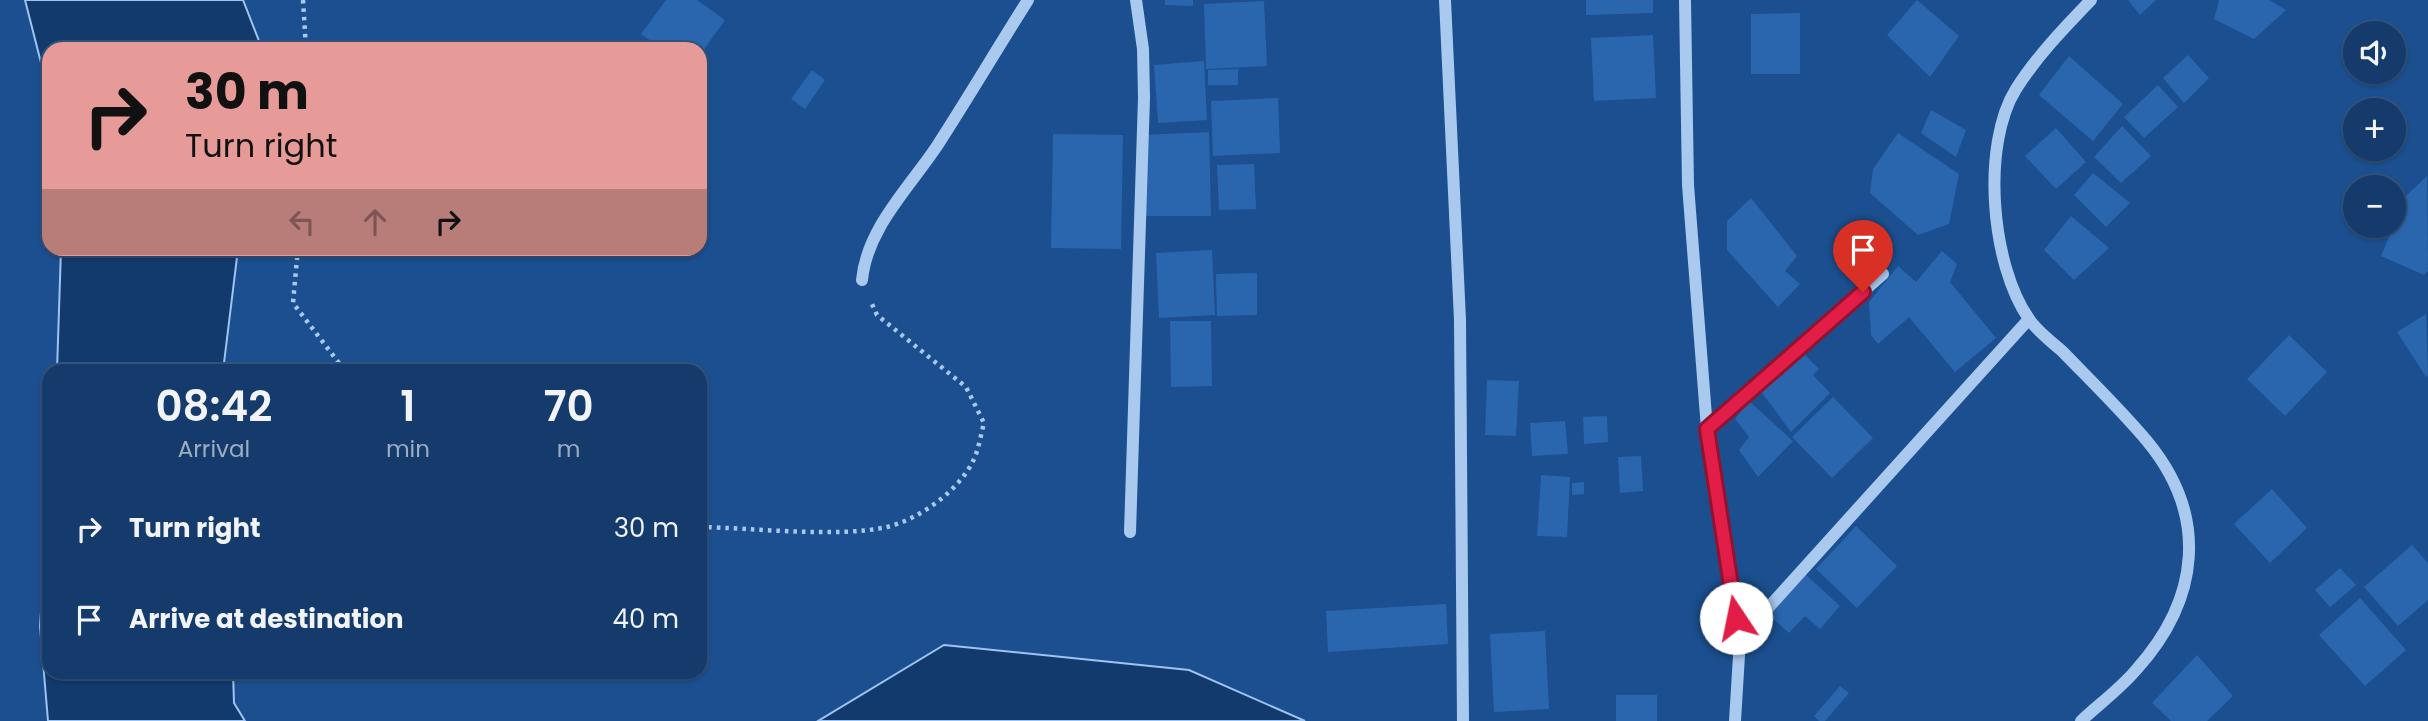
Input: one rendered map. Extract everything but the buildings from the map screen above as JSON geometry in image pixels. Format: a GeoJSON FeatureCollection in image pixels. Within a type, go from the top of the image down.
{"type":"FeatureCollection","features":[{"type":"Feature","properties":{"kind":"street"},"geometry":{"type":"LineString","coordinates":[[862,280],[864,257],[890,212],[936,147],[1028,0]]}},
{"type":"Feature","properties":{"kind":"street"},"geometry":{"type":"LineString","coordinates":[[1130,533],[1144,98],[1143,49],[1136,0]]}},
{"type":"Feature","properties":{"kind":"street"},"geometry":{"type":"LineString","coordinates":[[1445,0],[1460,320],[1463,721]]}},
{"type":"Feature","properties":{"kind":"street"},"geometry":{"type":"LineString","coordinates":[[1685,0],[1688,185],[1707,429],[1740,639],[1735,721]]}},
{"type":"Feature","properties":{"kind":"street"},"geometry":{"type":"LineString","coordinates":[[2081,721],[2136,671],[2172,618],[2186,579],[2191,538],[2183,502],[2161,460],[2146,440],[2029,319],[2004,269],[1994,188],[2001,133],[2015,91],[2051,41],[2091,0]]}},
{"type":"Feature","properties":{"kind":"street"},"geometry":{"type":"LineString","coordinates":[[1707,429],[1882,274]]}},
{"type":"Feature","properties":{"kind":"street"},"geometry":{"type":"LineString","coordinates":[[1740,639],[2029,319]]}},
{"type":"Feature","properties":{"kind":"path"},"geometry":{"type":"LineString","coordinates":[[303,0],[306,42]]}},
{"type":"Feature","properties":{"kind":"path"},"geometry":{"type":"LineString","coordinates":[[297,256],[293,303],[340,364]]}},
{"type":"Feature","properties":{"kind":"path"},"geometry":{"type":"LineString","coordinates":[[707,527],[845,530],[888,527],[923,511],[954,487],[974,460],[984,423],[966,387],[877,316],[862,280]]}},
{"type":"Feature","properties":{"kind":"water"},"geometry":{"type":"Polygon","coordinates":[[[25,0],[243,0],[259,41],[42,42],[42,67],[25,0]]]}},
{"type":"Feature","properties":{"kind":"water"},"geometry":{"type":"Polygon","coordinates":[[[61,256],[237,256],[224,364],[57,364],[61,256]]]}},
{"type":"Feature","properties":{"kind":"water"},"geometry":{"type":"Polygon","coordinates":[[[42,596],[42,650],[40,626],[42,596]]]}},
{"type":"Feature","properties":{"kind":"water"},"geometry":{"type":"Polygon","coordinates":[[[944,645],[1189,670],[1305,721],[818,721],[944,645]]]}},
{"type":"Feature","properties":{"kind":"water"},"geometry":{"type":"Polygon","coordinates":[[[44,679],[233,679],[234,703],[245,721],[48,721],[44,679]]]}},
{"type":"Feature","properties":{"kind":"route"},"geometry":{"type":"LineString","coordinates":[[1736,618],[1727,575],[1707,429],[1863,292]]}}]}
